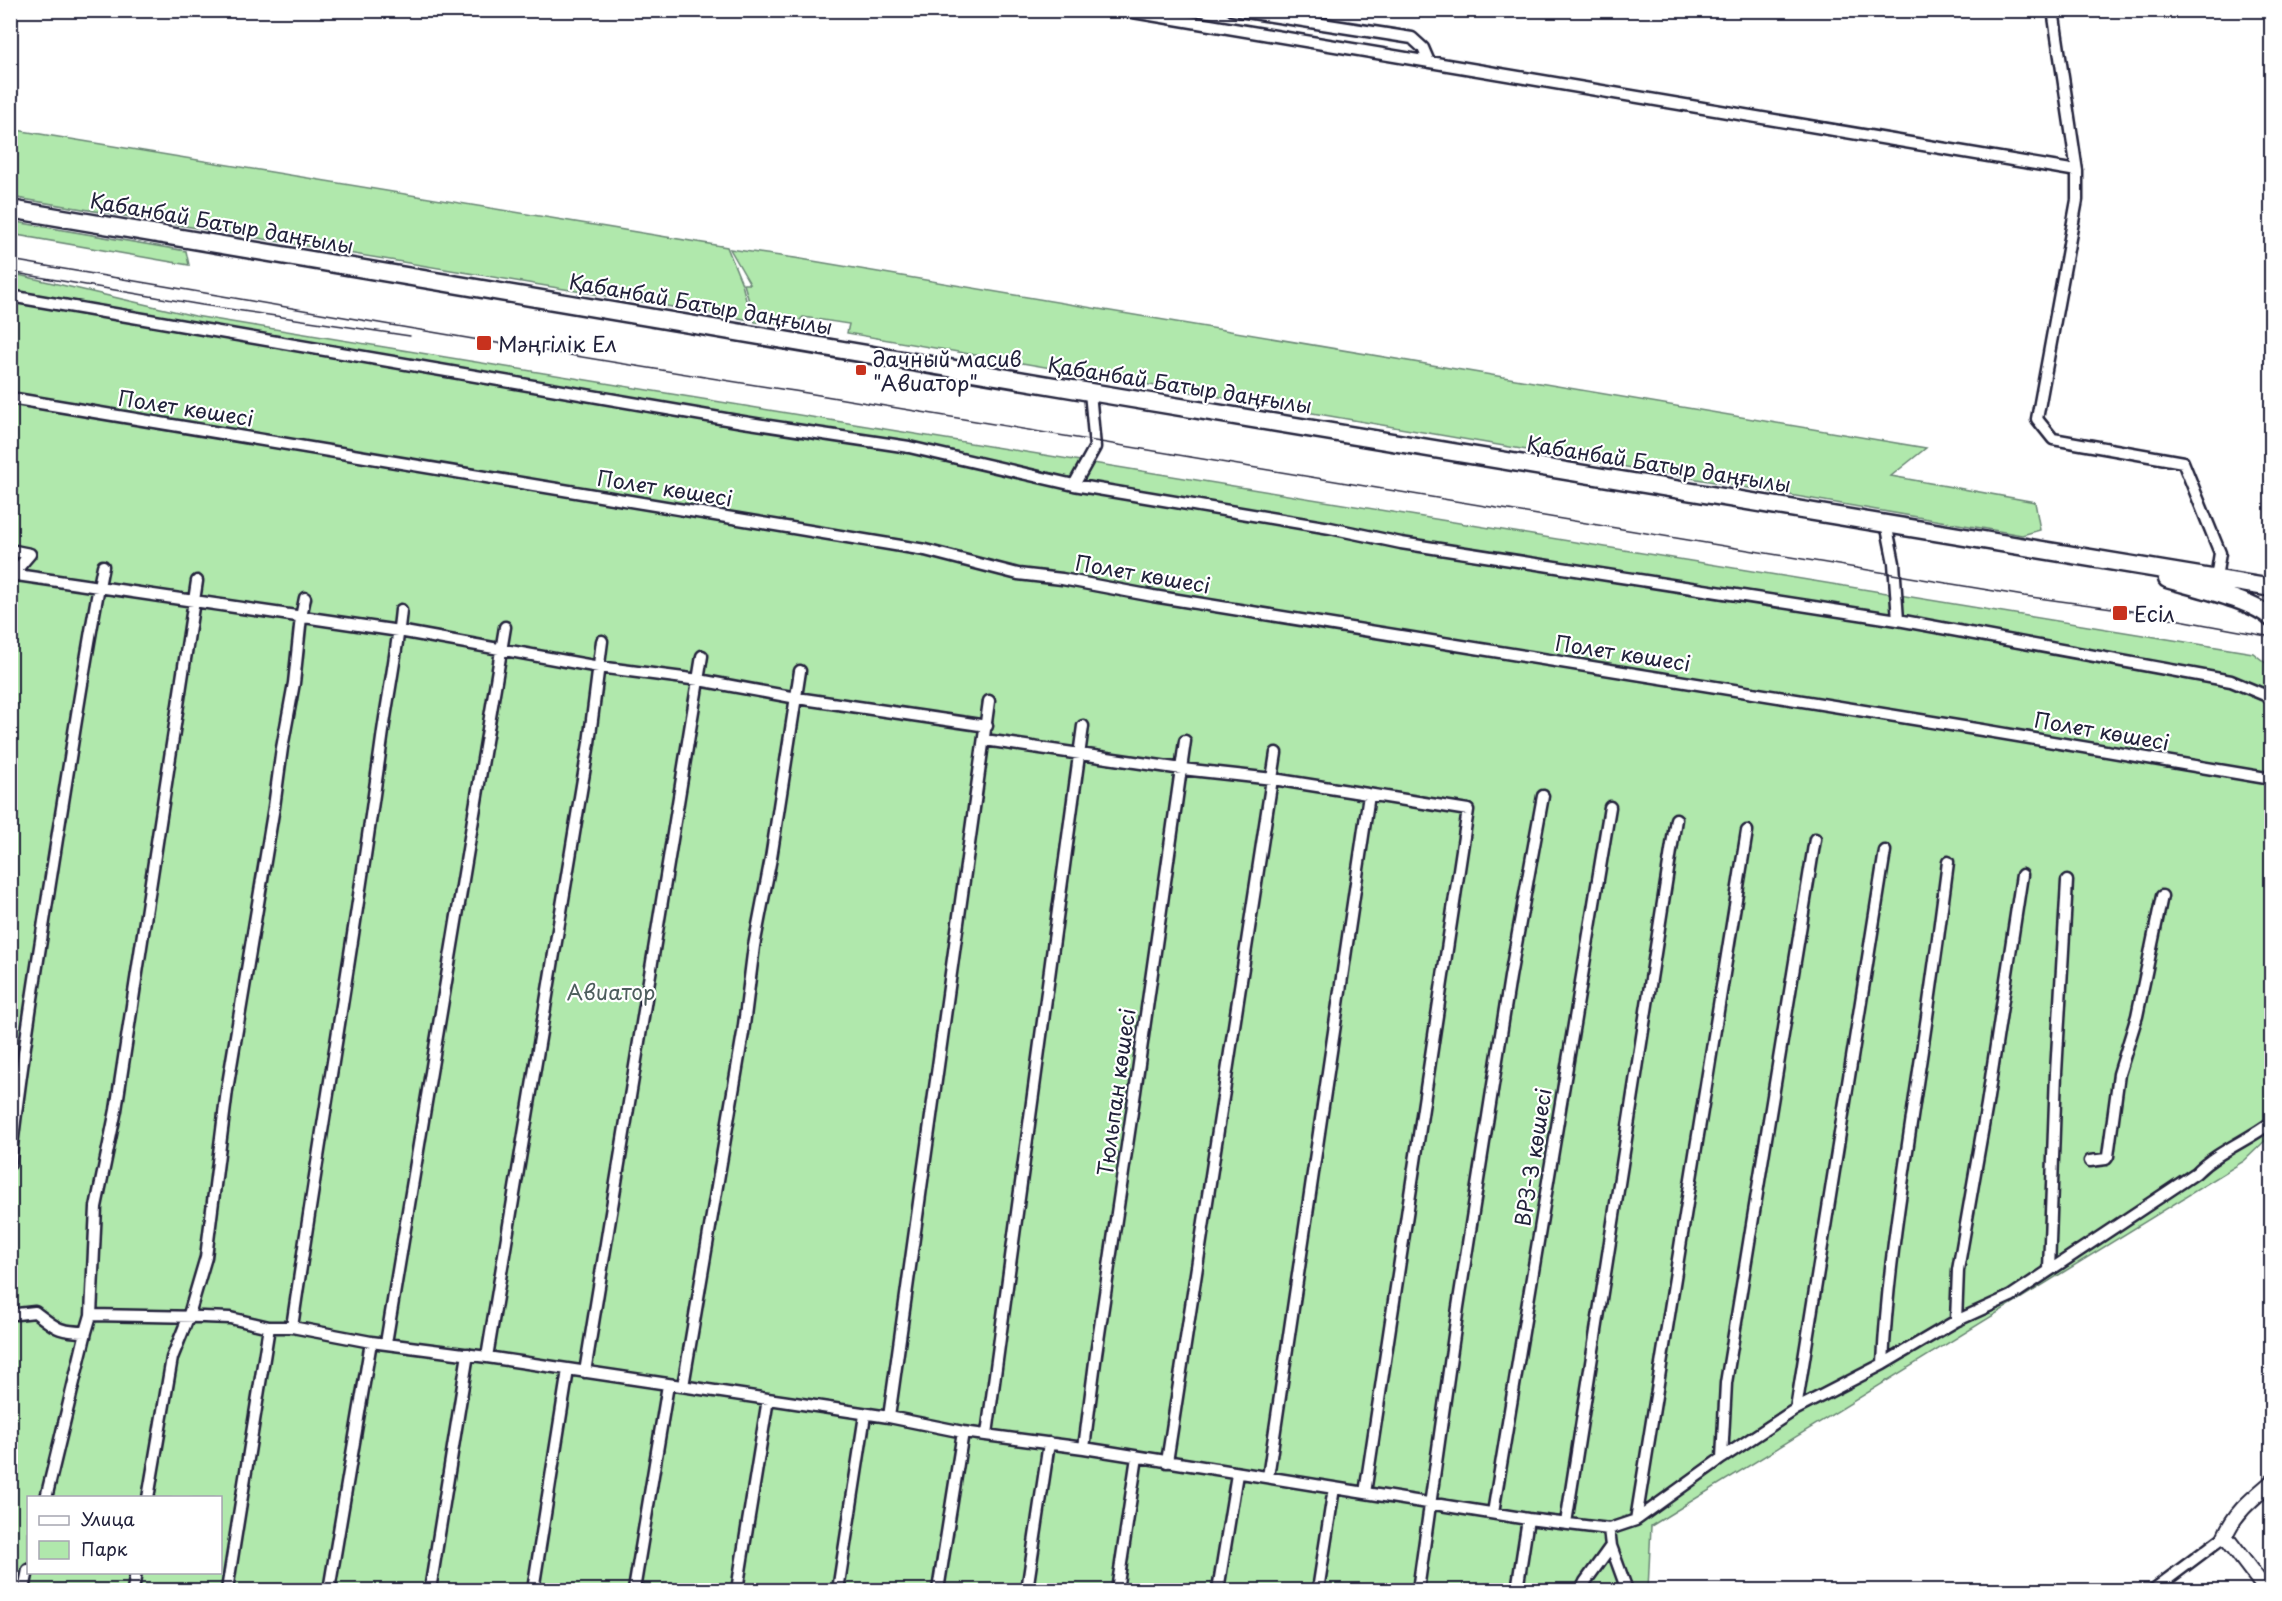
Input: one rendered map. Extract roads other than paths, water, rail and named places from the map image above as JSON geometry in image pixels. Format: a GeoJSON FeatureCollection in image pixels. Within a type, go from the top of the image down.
{"type":"FeatureCollection","features":[{"type":"Feature","properties":{"kind":"main road","name":"Қабанбай Батыр даңғылы"},"geometry":{"type":"LineString","coordinates":[[10,209],[1090,392],[2271,588]]}},
{"type":"Feature","properties":{"kind":"main road"},"geometry":{"type":"LineString","coordinates":[[2091,558],[2241,602],[2266,613],[2271,619]]}},
{"type":"Feature","properties":{"kind":"street"},"geometry":{"type":"LineString","coordinates":[[1121,10],[2077,171]]}},
{"type":"Feature","properties":{"kind":"street"},"geometry":{"type":"LineString","coordinates":[[1233,10],[1276,14],[1412,38],[1423,48],[1430,62]]}},
{"type":"Feature","properties":{"kind":"street"},"geometry":{"type":"LineString","coordinates":[[2053,10],[2077,171],[2077,200],[2037,419],[2053,439],[2183,462],[2220,553],[2216,578]]}},
{"type":"Feature","properties":{"kind":"street"},"geometry":{"type":"LineString","coordinates":[[10,296],[743,422],[909,447],[1074,485],[1330,528],[1401,543],[1898,620],[2231,681],[2271,698]]}},
{"type":"Feature","properties":{"kind":"street"},"geometry":{"type":"LineString","coordinates":[[1074,485],[1095,447],[1090,392]]}},
{"type":"Feature","properties":{"kind":"street","name":"Полет көшесі"},"geometry":{"type":"LineString","coordinates":[[10,398],[925,550],[1018,574],[1062,579],[1153,597],[1982,730],[2271,779]]}},
{"type":"Feature","properties":{"kind":"street"},"geometry":{"type":"LineString","coordinates":[[1886,523],[1894,564],[1898,620]]}},
{"type":"Feature","properties":{"kind":"street"},"geometry":{"type":"LineString","coordinates":[[10,550],[30,554],[12,574]]}},
{"type":"Feature","properties":{"kind":"street"},"geometry":{"type":"LineString","coordinates":[[10,1164],[33,992],[103,566]]}},
{"type":"Feature","properties":{"kind":"street"},"geometry":{"type":"LineString","coordinates":[[12,574],[399,631],[797,698],[987,726]]}},
{"type":"Feature","properties":{"kind":"street"},"geometry":{"type":"LineString","coordinates":[[46,1496],[91,1315],[96,1207],[116,1110],[197,580]]}},
{"type":"Feature","properties":{"kind":"street"},"geometry":{"type":"LineString","coordinates":[[148,1496],[172,1359],[188,1318],[206,1257],[227,1090],[294,683],[305,598]]}},
{"type":"Feature","properties":{"kind":"street"},"geometry":{"type":"LineString","coordinates":[[292,1326],[316,1158],[372,815],[401,610]]}},
{"type":"Feature","properties":{"kind":"street"},"geometry":{"type":"LineString","coordinates":[[386,1343],[505,627]]}},
{"type":"Feature","properties":{"kind":"street"},"geometry":{"type":"LineString","coordinates":[[487,1357],[589,743],[602,641]]}},
{"type":"Feature","properties":{"kind":"street"},"geometry":{"type":"LineString","coordinates":[[585,1372],[702,656]]}},
{"type":"Feature","properties":{"kind":"street"},"geometry":{"type":"LineString","coordinates":[[683,1386],[743,1033],[754,946],[800,671]]}},
{"type":"Feature","properties":{"kind":"street"},"geometry":{"type":"LineString","coordinates":[[889,1417],[989,701]]}},
{"type":"Feature","properties":{"kind":"street"},"geometry":{"type":"LineString","coordinates":[[987,1434],[1083,726]]}},
{"type":"Feature","properties":{"kind":"street"},"geometry":{"type":"LineString","coordinates":[[985,740],[1182,769],[1273,779],[1468,810],[1365,1493]]}},
{"type":"Feature","properties":{"kind":"street","name":"Тюльпан көшесі"},"geometry":{"type":"LineString","coordinates":[[1084,1448],[1185,741]]}},
{"type":"Feature","properties":{"kind":"street"},"geometry":{"type":"LineString","coordinates":[[1167,1462],[1276,753]]}},
{"type":"Feature","properties":{"kind":"street"},"geometry":{"type":"LineString","coordinates":[[1268,1477],[1369,795]]}},
{"type":"Feature","properties":{"kind":"street"},"geometry":{"type":"LineString","coordinates":[[1418,1590],[1458,1307],[1510,977],[1543,796]]}},
{"type":"Feature","properties":{"kind":"street","name":"ВРЗ-3 көшесі"},"geometry":{"type":"LineString","coordinates":[[1493,1513],[1611,807]]}},
{"type":"Feature","properties":{"kind":"street"},"geometry":{"type":"LineString","coordinates":[[1566,1523],[1676,819]]}},
{"type":"Feature","properties":{"kind":"street"},"geometry":{"type":"LineString","coordinates":[[1636,1520],[1747,831]]}},
{"type":"Feature","properties":{"kind":"street"},"geometry":{"type":"LineString","coordinates":[[1722,1458],[1726,1383],[1815,839]]}},
{"type":"Feature","properties":{"kind":"street"},"geometry":{"type":"LineString","coordinates":[[1796,1409],[1885,851]]}},
{"type":"Feature","properties":{"kind":"street"},"geometry":{"type":"LineString","coordinates":[[1883,1364],[1886,1302],[1893,1238],[1932,989],[1948,862]]}},
{"type":"Feature","properties":{"kind":"street"},"geometry":{"type":"LineString","coordinates":[[1956,1321],[1958,1270],[2022,875]]}},
{"type":"Feature","properties":{"kind":"street"},"geometry":{"type":"LineString","coordinates":[[2049,1270],[2056,1073],[2067,881]]}},
{"type":"Feature","properties":{"kind":"street"},"geometry":{"type":"LineString","coordinates":[[2090,1161],[2106,1159],[2108,1156],[2119,1074],[2137,1016],[2162,896]]}},
{"type":"Feature","properties":{"kind":"street"},"geometry":{"type":"LineString","coordinates":[[91,1315],[188,1318],[195,1316],[231,1318],[269,1327],[292,1326],[371,1342],[468,1354],[889,1417],[963,1432],[1084,1448],[1528,1519],[1609,1529],[1636,1520],[1722,1458],[1796,1409],[1883,1364],[1956,1321],[2011,1296],[2196,1173],[2211,1158],[2258,1133],[2271,1122]]}},
{"type":"Feature","properties":{"kind":"street"},"geometry":{"type":"LineString","coordinates":[[10,1312],[17,1314],[35,1312],[55,1328],[68,1332],[86,1332]]}},
{"type":"Feature","properties":{"kind":"street"},"geometry":{"type":"LineString","coordinates":[[226,1590],[269,1327]]}},
{"type":"Feature","properties":{"kind":"street"},"geometry":{"type":"LineString","coordinates":[[329,1590],[371,1342]]}},
{"type":"Feature","properties":{"kind":"street"},"geometry":{"type":"LineString","coordinates":[[430,1590],[468,1354]]}},
{"type":"Feature","properties":{"kind":"street"},"geometry":{"type":"LineString","coordinates":[[532,1590],[568,1370]]}},
{"type":"Feature","properties":{"kind":"street"},"geometry":{"type":"LineString","coordinates":[[634,1590],[668,1385]]}},
{"type":"Feature","properties":{"kind":"street"},"geometry":{"type":"LineString","coordinates":[[737,1590],[768,1399]]}},
{"type":"Feature","properties":{"kind":"street"},"geometry":{"type":"LineString","coordinates":[[838,1590],[865,1415]]}},
{"type":"Feature","properties":{"kind":"street"},"geometry":{"type":"LineString","coordinates":[[938,1590],[963,1432]]}},
{"type":"Feature","properties":{"kind":"street"},"geometry":{"type":"LineString","coordinates":[[1027,1590],[1049,1443]]}},
{"type":"Feature","properties":{"kind":"street"},"geometry":{"type":"LineString","coordinates":[[1117,1590],[1137,1457]]}},
{"type":"Feature","properties":{"kind":"street"},"geometry":{"type":"LineString","coordinates":[[1218,1590],[1237,1474]]}},
{"type":"Feature","properties":{"kind":"street"},"geometry":{"type":"LineString","coordinates":[[2153,1590],[2225,1536],[2240,1509],[2271,1482]]}},
{"type":"Feature","properties":{"kind":"street"},"geometry":{"type":"LineString","coordinates":[[1318,1590],[1334,1488]]}},
{"type":"Feature","properties":{"kind":"street"},"geometry":{"type":"LineString","coordinates":[[1517,1590],[1528,1519]]}},
{"type":"Feature","properties":{"kind":"street"},"geometry":{"type":"LineString","coordinates":[[1609,1529],[1611,1546],[1627,1590]]}},
{"type":"Feature","properties":{"kind":"street"},"geometry":{"type":"LineString","coordinates":[[2225,1536],[2266,1590]]}},
{"type":"Feature","properties":{"kind":"street"},"geometry":{"type":"LineString","coordinates":[[1581,1590],[1611,1546]]}},
{"type":"Feature","properties":{"kind":"street"},"geometry":{"type":"LineString","coordinates":[[24,1590],[27,1574]]}},
{"type":"Feature","properties":{"kind":"street"},"geometry":{"type":"LineString","coordinates":[[133,1590],[136,1574]]}},
{"type":"Feature","properties":{"kind":"tram line"},"geometry":{"type":"LineString","coordinates":[[10,260],[508,345],[2024,596],[2120,609],[2272,637]]}},
{"type":"Feature","properties":{"kind":"tram line"},"geometry":{"type":"LineString","coordinates":[[10,272],[202,305],[410,336]]}},
{"type":"Feature","properties":{"kind":"place","name":"Мәңгілік Ел"},"geometry":{"type":"Point","coordinates":[484,343]}},
{"type":"Feature","properties":{"kind":"place","name":"дачный масив \"Авиатор\""},"geometry":{"type":"Point","coordinates":[861,370]}},
{"type":"Feature","properties":{"kind":"place","name":"Есіл"},"geometry":{"type":"Point","coordinates":[2120,613]}},
{"type":"Feature","properties":{"kind":"park label","name":"Авиатор"},"geometry":{"type":"Point","coordinates":[611,991]}}]}
